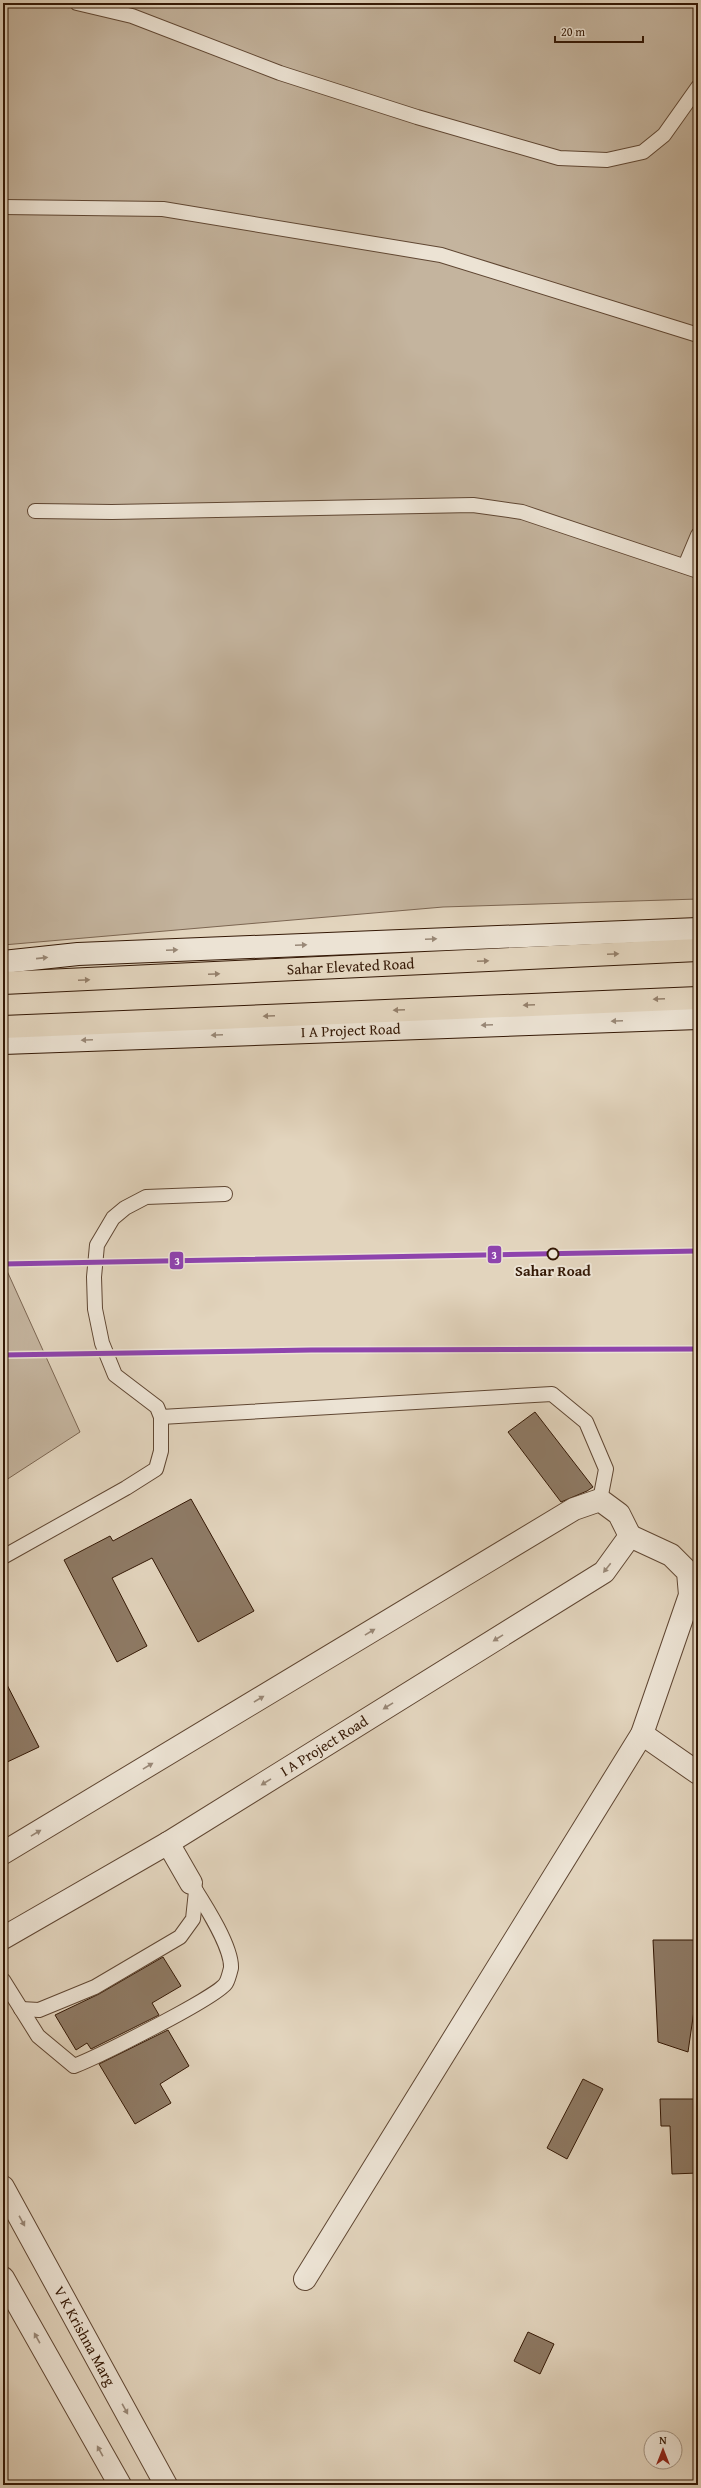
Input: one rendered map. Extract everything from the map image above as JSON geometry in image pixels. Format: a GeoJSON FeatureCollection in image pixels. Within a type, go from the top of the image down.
{"type":"FeatureCollection","features":[{"type":"Feature","properties":{"kind":"main road","name":"Sahar Elevated Road"},"geometry":{"type":"LineString","coordinates":[[3,983],[698,950]]}},
{"type":"Feature","properties":{"kind":"main road"},"geometry":{"type":"LineString","coordinates":[[3,1028],[698,998]]}},
{"type":"Feature","properties":{"kind":"street"},"geometry":{"type":"LineString","coordinates":[[3,962],[86,954],[698,929]]}},
{"type":"Feature","properties":{"kind":"street","name":"I A Project Road"},"geometry":{"type":"LineString","coordinates":[[3,1043],[698,1018]]}},
{"type":"Feature","properties":{"kind":"street"},"geometry":{"type":"LineString","coordinates":[[3,1853],[574,1509],[600,1500],[619,1514],[630,1536],[671,1555],[688,1572],[690,1594],[642,1734],[305,2279]]}},
{"type":"Feature","properties":{"kind":"street","name":"I A Project Road"},"geometry":{"type":"LineString","coordinates":[[3,1938],[168,1843],[604,1572],[630,1536]]}},
{"type":"Feature","properties":{"kind":"street"},"geometry":{"type":"LineString","coordinates":[[642,1734],[698,1773]]}},
{"type":"Feature","properties":{"kind":"street"},"geometry":{"type":"LineString","coordinates":[[168,1843],[193,1887]]}},
{"type":"Feature","properties":{"kind":"street","name":"V K Krishna Marg"},"geometry":{"type":"LineString","coordinates":[[3,2187],[166,2485]]}},
{"type":"Feature","properties":{"kind":"street"},"geometry":{"type":"LineString","coordinates":[[3,2278],[120,2485]]}},
{"type":"Feature","properties":{"kind":"lane"},"geometry":{"type":"LineString","coordinates":[[77,3],[132,16],[280,73],[416,117],[558,158],[607,160],[643,152],[664,135],[698,87]]}},
{"type":"Feature","properties":{"kind":"lane"},"geometry":{"type":"LineString","coordinates":[[3,207],[163,209],[441,255],[698,335]]}},
{"type":"Feature","properties":{"kind":"lane"},"geometry":{"type":"LineString","coordinates":[[35,511],[150,511],[473,505],[522,512],[691,568],[698,535]]}},
{"type":"Feature","properties":{"kind":"lane"},"geometry":{"type":"LineString","coordinates":[[3,1557],[126,1488],[156,1468],[161,1450],[161,1417],[157,1407],[115,1375],[102,1343],[96,1309],[94,1277],[97,1245],[113,1218],[125,1208],[146,1198],[224,1194]]}},
{"type":"Feature","properties":{"kind":"lane"},"geometry":{"type":"LineString","coordinates":[[161,1417],[552,1394],[586,1422],[606,1469],[600,1500]]}},
{"type":"Feature","properties":{"kind":"lane"},"geometry":{"type":"LineString","coordinates":[[3,1980],[38,2036],[74,2066],[99,2056],[202,2000],[226,1984],[231,1968],[228,1956],[216,1924],[193,1887]]}},
{"type":"Feature","properties":{"kind":"lane"},"geometry":{"type":"LineString","coordinates":[[21,2009],[39,2010],[95,1987],[180,1937],[193,1919],[193,1887]]}},
{"type":"Feature","properties":{"kind":"shaded area"},"geometry":{"type":"Polygon","coordinates":[[[3,3],[698,3],[698,899],[443,907],[3,945],[3,3]]]}},
{"type":"Feature","properties":{"kind":"shaded area"},"geometry":{"type":"Polygon","coordinates":[[[3,1262],[80,1432],[3,1482],[3,1262]]]}},
{"type":"Feature","properties":{"kind":"building"},"geometry":{"type":"Polygon","coordinates":[[[535,1412],[593,1487],[561,1502],[508,1432],[535,1412]]]}},
{"type":"Feature","properties":{"kind":"building"},"geometry":{"type":"Polygon","coordinates":[[[191,1499],[254,1611],[198,1642],[152,1558],[112,1578],[147,1646],[117,1662],[64,1560],[110,1536],[113,1541],[191,1499]]]}},
{"type":"Feature","properties":{"kind":"building"},"geometry":{"type":"Polygon","coordinates":[[[3,1677],[39,1747],[3,1764],[3,1677]]]}},
{"type":"Feature","properties":{"kind":"building"},"geometry":{"type":"Polygon","coordinates":[[[653,1940],[698,1940],[698,1983],[688,2052],[658,2042],[653,1940]]]}},
{"type":"Feature","properties":{"kind":"building"},"geometry":{"type":"Polygon","coordinates":[[[163,1957],[181,1986],[152,2003],[159,2015],[91,2049],[87,2043],[76,2050],[55,2015],[99,1994],[163,1957]]]}},
{"type":"Feature","properties":{"kind":"building"},"geometry":{"type":"Polygon","coordinates":[[[168,2030],[189,2066],[160,2084],[171,2103],[135,2124],[99,2064],[168,2030]]]}},
{"type":"Feature","properties":{"kind":"building"},"geometry":{"type":"Polygon","coordinates":[[[583,2079],[603,2089],[567,2159],[547,2148],[583,2079]]]}},
{"type":"Feature","properties":{"kind":"building"},"geometry":{"type":"Polygon","coordinates":[[[660,2099],[698,2099],[698,2173],[672,2174],[670,2126],[661,2126],[660,2099]]]}},
{"type":"Feature","properties":{"kind":"building"},"geometry":{"type":"Polygon","coordinates":[[[528,2332],[554,2344],[540,2374],[514,2361],[528,2332]]]}},
{"type":"Feature","properties":{"kind":"transit line","name":"3"},"geometry":{"type":"LineString","coordinates":[[3,1264],[698,1251]]}},
{"type":"Feature","properties":{"kind":"transit line","name":"3"},"geometry":{"type":"LineString","coordinates":[[3,1355],[311,1350],[698,1349]]}},
{"type":"Feature","properties":{"kind":"place","name":"Sahar Road"},"geometry":{"type":"Point","coordinates":[553,1254]}}]}
